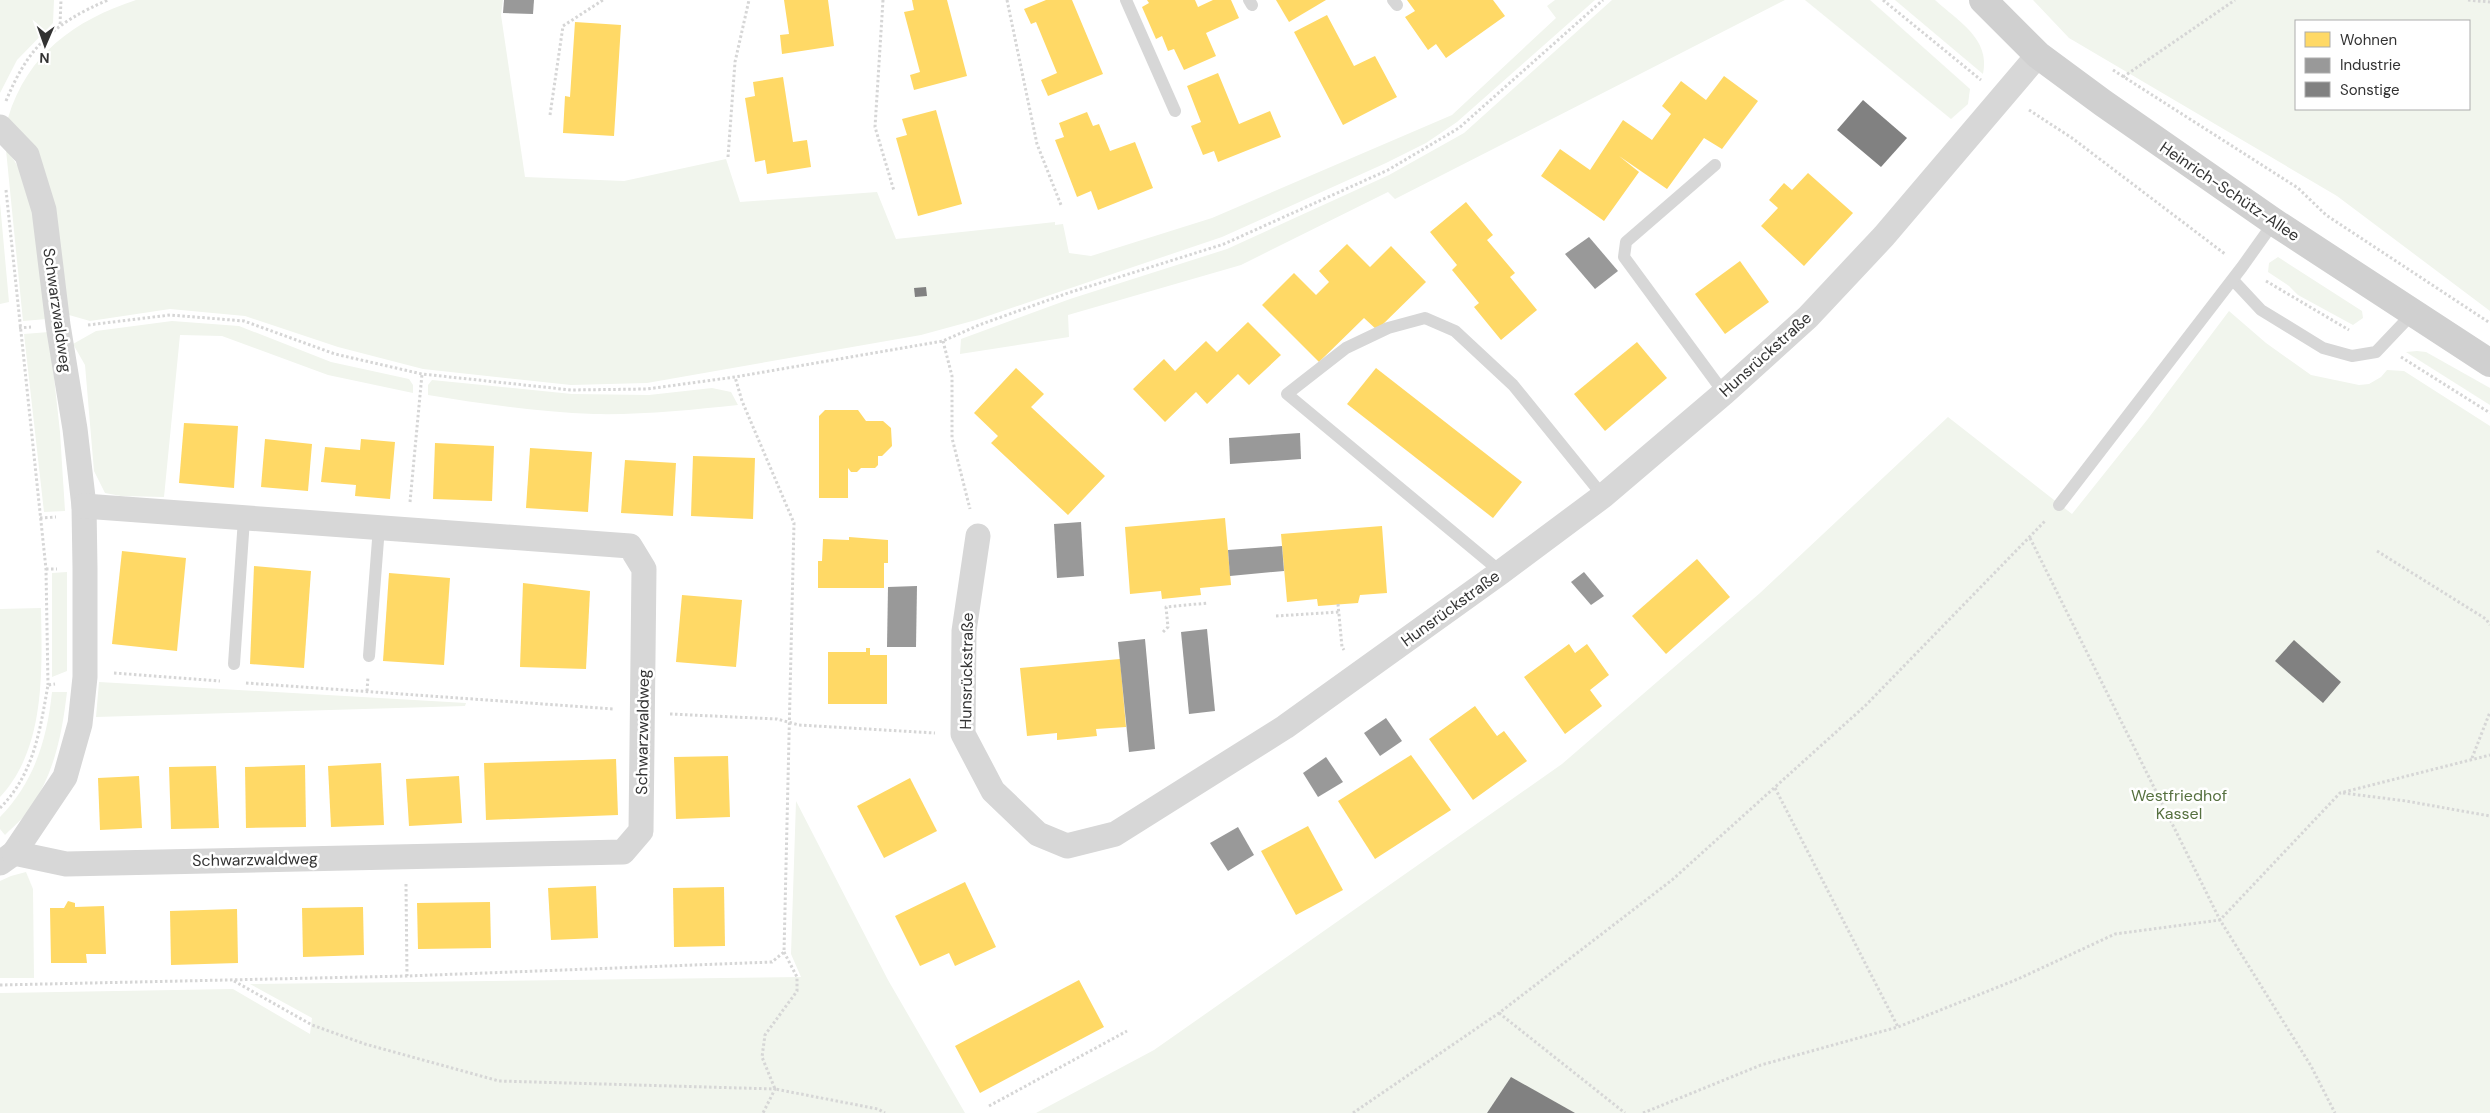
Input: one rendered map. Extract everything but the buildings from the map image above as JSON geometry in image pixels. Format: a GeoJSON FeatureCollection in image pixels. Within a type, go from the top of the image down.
{"type":"FeatureCollection","features":[{"type":"Feature","properties":{"kind":"main road","name":"Heinrich-Schütz-Allee"},"geometry":{"type":"LineString","coordinates":[[1983,0],[2038,54],[2119,115],[2274,222],[2490,363]]}},
{"type":"Feature","properties":{"kind":"street","name":"Hunsrückstraße"},"geometry":{"type":"LineString","coordinates":[[978,536],[964,631],[963,734],[993,790],[1038,834],[1066,846],[1115,834],[1285,727],[1501,572],[1603,496],[1724,393],[1808,317],[1884,236],[2038,54]]}},
{"type":"Feature","properties":{"kind":"street","name":"Schwarzwaldweg"},"geometry":{"type":"LineString","coordinates":[[2,118],[27,155],[44,210],[58,325],[75,428],[84,506],[85,677],[80,724],[65,777],[7,858],[66,864],[622,852],[641,831],[644,569],[630,546],[84,506]]}},
{"type":"Feature","properties":{"kind":"lane"},"geometry":{"type":"LineString","coordinates":[[1126,0],[1175,111]]}},
{"type":"Feature","properties":{"kind":"lane"},"geometry":{"type":"LineString","coordinates":[[1714,165],[1626,242],[1624,258],[1724,393]]}},
{"type":"Feature","properties":{"kind":"lane"},"geometry":{"type":"LineString","coordinates":[[2059,505],[2233,280],[2274,222]]}},
{"type":"Feature","properties":{"kind":"lane"},"geometry":{"type":"LineString","coordinates":[[2233,280],[2261,310],[2322,348],[2352,356],[2376,352],[2413,313]]}},
{"type":"Feature","properties":{"kind":"lane"},"geometry":{"type":"LineString","coordinates":[[1501,572],[1287,394],[1346,348],[1388,328],[1425,318],[1455,331],[1513,385],[1603,496]]}},
{"type":"Feature","properties":{"kind":"lane"},"geometry":{"type":"LineString","coordinates":[[234,664],[244,519]]}},
{"type":"Feature","properties":{"kind":"lane"},"geometry":{"type":"LineString","coordinates":[[369,656],[379,528]]}},
{"type":"Feature","properties":{"kind":"path"},"geometry":{"type":"LineString","coordinates":[[60,24],[61,0]]}},
{"type":"Feature","properties":{"kind":"path"},"geometry":{"type":"LineString","coordinates":[[2,118],[16,77],[30,53],[60,24],[108,0]]}},
{"type":"Feature","properties":{"kind":"path"},"geometry":{"type":"LineString","coordinates":[[550,115],[563,26],[603,0]]}},
{"type":"Feature","properties":{"kind":"path"},"geometry":{"type":"LineString","coordinates":[[728,157],[735,62],[749,0]]}},
{"type":"Feature","properties":{"kind":"path"},"geometry":{"type":"LineString","coordinates":[[883,0],[875,127],[894,191]]}},
{"type":"Feature","properties":{"kind":"path"},"geometry":{"type":"LineString","coordinates":[[1007,0],[1037,144],[1062,205]]}},
{"type":"Feature","properties":{"kind":"path"},"geometry":{"type":"LineString","coordinates":[[58,325],[97,325],[170,315],[244,321],[335,354],[422,374],[571,390],[648,389],[735,377],[943,341],[979,325],[1068,293],[1224,244],[1388,170],[1459,128],[1603,0]]}},
{"type":"Feature","properties":{"kind":"path"},"geometry":{"type":"LineString","coordinates":[[1883,0],[1973,76],[2005,94],[2072,138],[2242,267],[2338,325],[2382,345],[2490,414]]}},
{"type":"Feature","properties":{"kind":"path"},"geometry":{"type":"LineString","coordinates":[[2122,77],[2235,0]]}},
{"type":"Feature","properties":{"kind":"path"},"geometry":{"type":"LineString","coordinates":[[2468,0],[2490,2]]}},
{"type":"Feature","properties":{"kind":"path"},"geometry":{"type":"LineString","coordinates":[[2110,68],[2298,188],[2326,215],[2490,322]]}},
{"type":"Feature","properties":{"kind":"path"},"geometry":{"type":"LineString","coordinates":[[0,808],[12,796],[32,760],[48,685],[46,569],[5,186]]}},
{"type":"Feature","properties":{"kind":"path"},"geometry":{"type":"LineString","coordinates":[[943,341],[952,376],[952,438],[978,536]]}},
{"type":"Feature","properties":{"kind":"path"},"geometry":{"type":"LineString","coordinates":[[408,530],[422,374]]}},
{"type":"Feature","properties":{"kind":"path"},"geometry":{"type":"LineString","coordinates":[[1353,1113],[1499,1013],[1672,880],[1866,705],[2030,538],[2059,505]]}},
{"type":"Feature","properties":{"kind":"path"},"geometry":{"type":"LineString","coordinates":[[2030,538],[2220,920],[2311,1066],[2334,1113]]}},
{"type":"Feature","properties":{"kind":"path"},"geometry":{"type":"LineString","coordinates":[[2377,551],[2486,619],[2490,626]]}},
{"type":"Feature","properties":{"kind":"path"},"geometry":{"type":"LineString","coordinates":[[1163,632],[1168,627],[1166,606],[1208,603]]}},
{"type":"Feature","properties":{"kind":"path"},"geometry":{"type":"LineString","coordinates":[[1338,604],[1342,647],[1360,673]]}},
{"type":"Feature","properties":{"kind":"path"},"geometry":{"type":"LineString","coordinates":[[1276,616],[1339,612]]}},
{"type":"Feature","properties":{"kind":"path"},"geometry":{"type":"LineString","coordinates":[[48,685],[68,683],[98,672],[224,681]]}},
{"type":"Feature","properties":{"kind":"path"},"geometry":{"type":"LineString","coordinates":[[244,683],[777,720],[800,725],[963,734]]}},
{"type":"Feature","properties":{"kind":"path"},"geometry":{"type":"LineString","coordinates":[[2472,758],[2490,712]]}},
{"type":"Feature","properties":{"kind":"path"},"geometry":{"type":"LineString","coordinates":[[1643,1113],[1761,1065],[1898,1027],[2018,979],[2115,934],[2220,920],[2340,793],[2472,758],[2490,755]]}},
{"type":"Feature","properties":{"kind":"path"},"geometry":{"type":"LineString","coordinates":[[1775,788],[1898,1027]]}},
{"type":"Feature","properties":{"kind":"path"},"geometry":{"type":"LineString","coordinates":[[2340,793],[2406,801],[2490,816]]}},
{"type":"Feature","properties":{"kind":"path"},"geometry":{"type":"LineString","coordinates":[[406,856],[407,976]]}},
{"type":"Feature","properties":{"kind":"path"},"geometry":{"type":"LineString","coordinates":[[776,1089],[762,1057],[765,1035],[797,991],[796,977],[784,952]]}},
{"type":"Feature","properties":{"kind":"path"},"geometry":{"type":"LineString","coordinates":[[233,981],[312,1025],[365,1044],[499,1080],[776,1089],[878,1109],[884,1113]]}},
{"type":"Feature","properties":{"kind":"path"},"geometry":{"type":"LineString","coordinates":[[1499,1013],[1625,1113]]}},
{"type":"Feature","properties":{"kind":"path"},"geometry":{"type":"LineString","coordinates":[[990,1106],[1127,1031]]}},
{"type":"Feature","properties":{"kind":"path"},"geometry":{"type":"LineString","coordinates":[[763,1113],[776,1089]]}},
{"type":"Feature","properties":{"kind":"green space"},"geometry":{"type":"Polygon","coordinates":[[[0,0],[54,0],[53,23],[17,60],[0,93],[0,0]]]}},
{"type":"Feature","properties":{"kind":"green space"},"geometry":{"type":"Polygon","coordinates":[[[136,0],[503,0],[501,15],[525,177],[624,181],[726,159],[740,202],[877,192],[896,239],[1055,222],[1055,225],[1063,224],[1069,253],[1091,256],[1212,218],[1452,115],[1556,18],[1547,6],[1555,0],[1595,0],[1457,122],[1426,143],[1222,237],[976,320],[921,335],[647,383],[571,385],[423,369],[338,347],[245,316],[170,309],[90,321],[69,315],[8,118],[16,95],[27,75],[56,42],[93,18],[136,0]]]}},
{"type":"Feature","properties":{"kind":"green space"},"geometry":{"type":"Polygon","coordinates":[[[1612,0],[1785,0],[1395,199],[1388,192],[1241,265],[1068,315],[1069,337],[960,354],[961,339],[1070,299],[1227,249],[1389,175],[1464,133],[1612,0]]]}},
{"type":"Feature","properties":{"kind":"green space"},"geometry":{"type":"Polygon","coordinates":[[[1805,0],[1870,0],[1970,89],[1968,104],[1951,119],[1805,0]]]}},
{"type":"Feature","properties":{"kind":"green space"},"geometry":{"type":"Polygon","coordinates":[[[1895,0],[1935,0],[1962,23],[1977,41],[1982,51],[1984,62],[1983,74],[1895,0]]]}},
{"type":"Feature","properties":{"kind":"green space"},"geometry":{"type":"Polygon","coordinates":[[[2033,0],[2490,0],[2490,311],[2337,196],[2069,38],[2033,0]]]}},
{"type":"Feature","properties":{"kind":"green space"},"geometry":{"type":"Polygon","coordinates":[[[6,150],[18,167],[27,186],[33,207],[41,253],[47,319],[23,321],[6,150]]]}},
{"type":"Feature","properties":{"kind":"green space"},"geometry":{"type":"Polygon","coordinates":[[[0,203],[9,302],[0,304],[0,203]]]}},
{"type":"Feature","properties":{"kind":"green space"},"geometry":{"type":"Polygon","coordinates":[[[2278,257],[2362,311],[2363,318],[2353,325],[2298,295],[2289,286],[2268,272],[2269,263],[2278,257]]]}},
{"type":"Feature","properties":{"kind":"green space","name":"Westfriedhof Kassel"},"geometry":{"type":"Polygon","coordinates":[[[2229,311],[2266,343],[2311,375],[2359,385],[2369,384],[2381,377],[2387,370],[2404,371],[2490,426],[2490,1113],[1036,1113],[1154,1050],[1562,764],[1760,593],[1948,417],[2072,514],[2147,420],[2229,311]]]}},
{"type":"Feature","properties":{"kind":"green space"},"geometry":{"type":"Polygon","coordinates":[[[172,321],[239,326],[331,362],[409,379],[413,385],[413,393],[328,375],[222,336],[180,335],[164,497],[121,496],[105,493],[94,471],[85,365],[73,344],[96,331],[172,321]]]}},
{"type":"Feature","properties":{"kind":"green space"},"geometry":{"type":"Polygon","coordinates":[[[49,332],[60,432],[65,511],[44,512],[24,334],[49,332]]]}},
{"type":"Feature","properties":{"kind":"green space"},"geometry":{"type":"Polygon","coordinates":[[[2406,352],[2426,352],[2490,388],[2490,405],[2406,352]]]}},
{"type":"Feature","properties":{"kind":"green space"},"geometry":{"type":"Polygon","coordinates":[[[432,380],[572,394],[649,395],[712,388],[731,392],[738,405],[630,414],[552,411],[428,395],[428,385],[432,380]]]}},
{"type":"Feature","properties":{"kind":"green space"},"geometry":{"type":"Polygon","coordinates":[[[67,572],[67,671],[52,677],[52,573],[67,572]]]}},
{"type":"Feature","properties":{"kind":"green space"},"geometry":{"type":"Polygon","coordinates":[[[41,608],[41,682],[33,732],[26,756],[15,777],[0,797],[0,609],[41,608]]]}},
{"type":"Feature","properties":{"kind":"green space"},"geometry":{"type":"Polygon","coordinates":[[[99,682],[466,703],[465,706],[96,717],[99,682]]]}},
{"type":"Feature","properties":{"kind":"green space"},"geometry":{"type":"Polygon","coordinates":[[[52,692],[67,692],[60,737],[52,765],[32,806],[23,818],[5,835],[0,829],[0,817],[22,789],[37,759],[47,727],[52,692]]]}},
{"type":"Feature","properties":{"kind":"green space"},"geometry":{"type":"Polygon","coordinates":[[[796,801],[888,980],[965,1113],[0,1113],[0,993],[233,989],[310,1034],[312,1018],[250,984],[801,977],[791,954],[796,801]]]}},
{"type":"Feature","properties":{"kind":"green space"},"geometry":{"type":"Polygon","coordinates":[[[26,872],[33,889],[34,978],[0,978],[0,881],[26,872]]]}}]}
